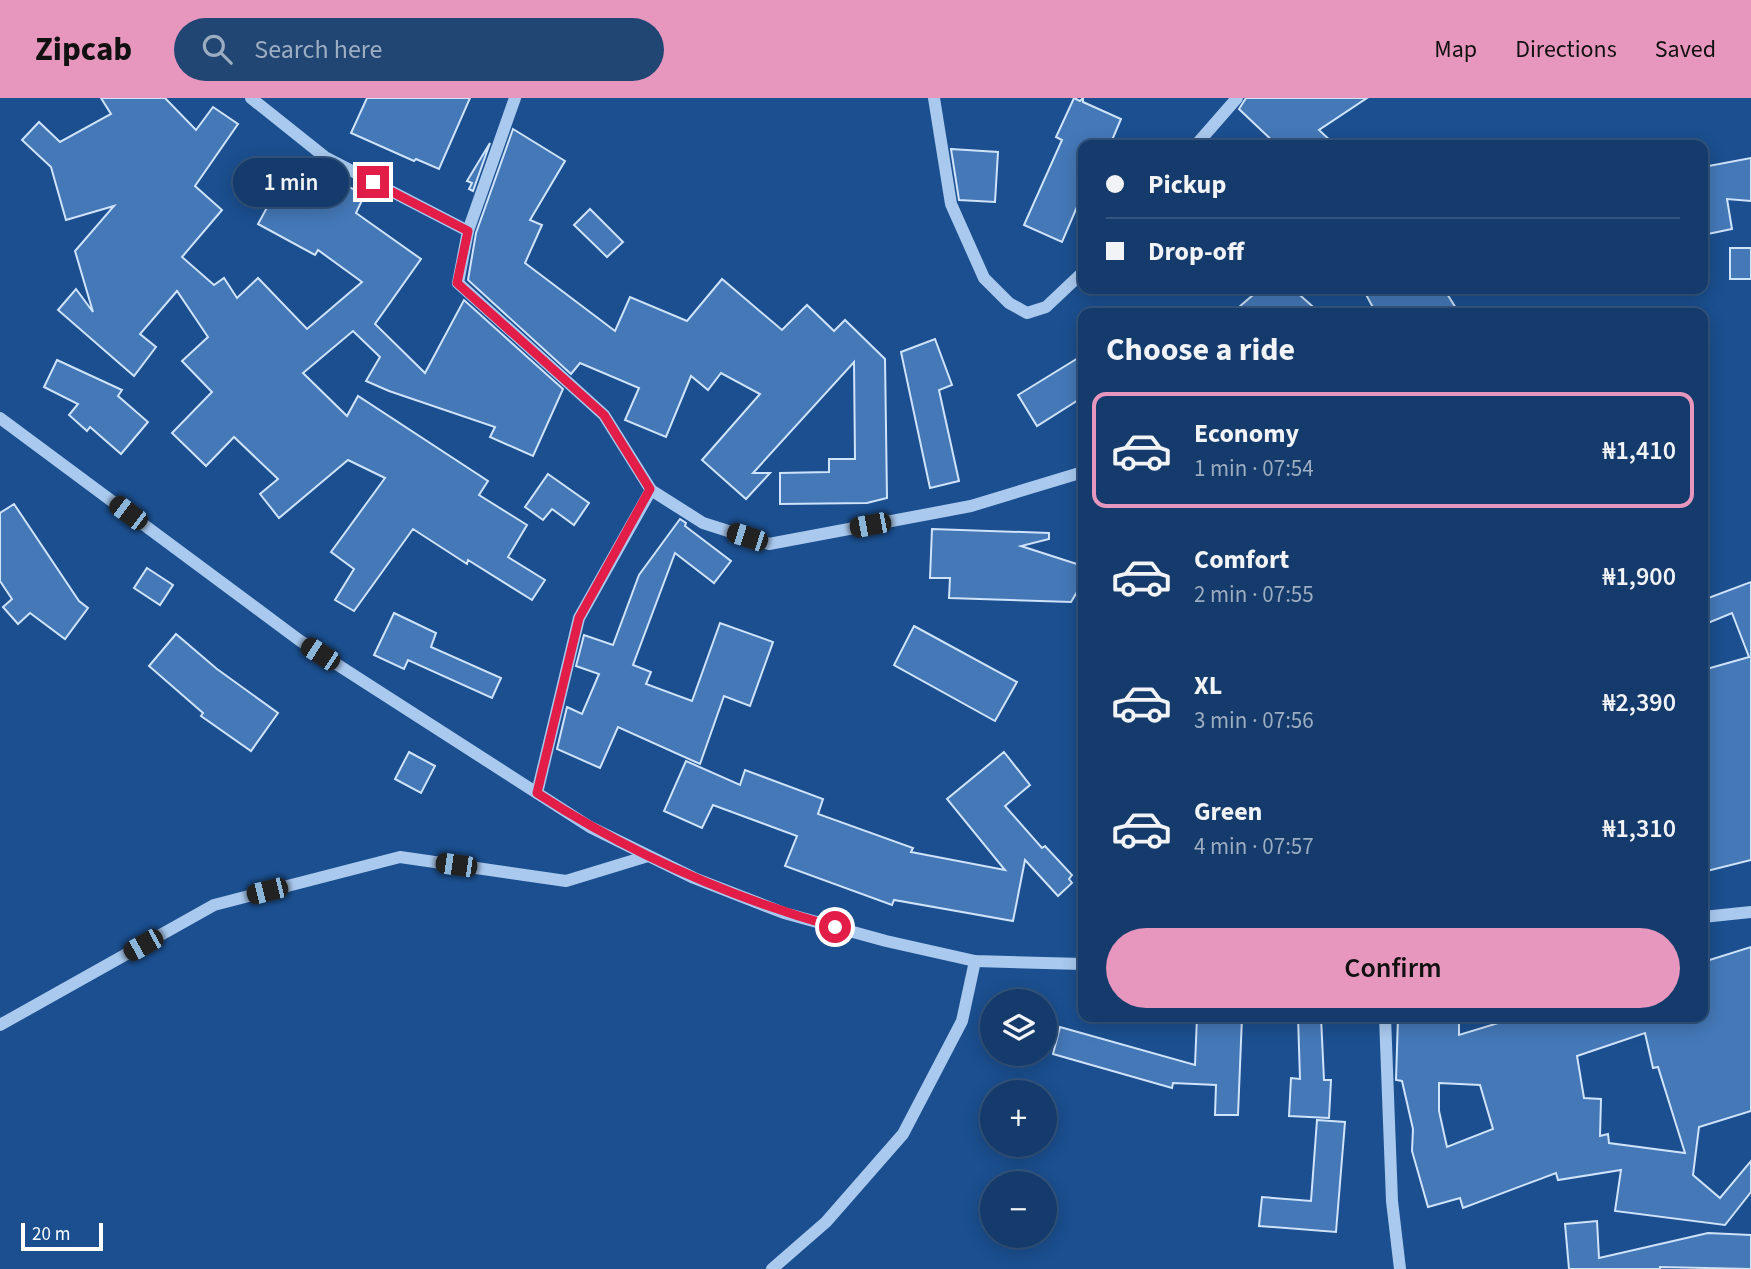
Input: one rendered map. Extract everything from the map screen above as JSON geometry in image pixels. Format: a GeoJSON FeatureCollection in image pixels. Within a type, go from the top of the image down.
{"type":"FeatureCollection","features":[{"type":"Feature","properties":{"kind":"street"},"geometry":{"type":"LineString","coordinates":[[251,98],[325,157],[468,231]]}},
{"type":"Feature","properties":{"kind":"street"},"geometry":{"type":"LineString","coordinates":[[515,98],[468,231],[457,283],[604,415],[650,489],[703,523],[769,544],[971,506],[1078,474]]}},
{"type":"Feature","properties":{"kind":"street"},"geometry":{"type":"LineString","coordinates":[[934,98],[951,204],[984,278],[1009,303],[1027,313],[1046,307],[1078,277]]}},
{"type":"Feature","properties":{"kind":"street"},"geometry":{"type":"LineString","coordinates":[[1200,140],[1237,98]]}},
{"type":"Feature","properties":{"kind":"street"},"geometry":{"type":"LineString","coordinates":[[0,418],[299,640],[590,827],[694,878],[783,913],[886,941],[975,961],[1078,964]]}},
{"type":"Feature","properties":{"kind":"street"},"geometry":{"type":"LineString","coordinates":[[537,793],[579,618],[650,489]]}},
{"type":"Feature","properties":{"kind":"street"},"geometry":{"type":"LineString","coordinates":[[0,1025],[214,905],[400,857],[566,881],[648,856]]}},
{"type":"Feature","properties":{"kind":"street"},"geometry":{"type":"LineString","coordinates":[[1708,916],[1751,912]]}},
{"type":"Feature","properties":{"kind":"street"},"geometry":{"type":"LineString","coordinates":[[772,1269],[826,1222],[903,1134],[962,1021],[975,961]]}},
{"type":"Feature","properties":{"kind":"street"},"geometry":{"type":"LineString","coordinates":[[1385,1022],[1392,1201],[1400,1269]]}},
{"type":"Feature","properties":{"kind":"building"},"geometry":{"type":"Polygon","coordinates":[[[101,98],[165,98],[196,130],[213,107],[238,124],[195,186],[222,210],[182,257],[214,285],[224,278],[237,298],[258,278],[307,329],[362,282],[318,250],[315,255],[258,224],[283,178],[319,197],[328,178],[365,194],[356,213],[421,259],[375,324],[425,373],[464,300],[563,389],[533,456],[490,437],[495,427],[366,381],[380,357],[353,331],[303,373],[347,416],[358,396],[488,481],[479,495],[527,525],[508,557],[545,580],[532,600],[468,560],[467,564],[413,529],[354,611],[335,600],[354,569],[331,552],[385,478],[348,460],[279,518],[260,494],[278,479],[234,437],[206,466],[172,433],[212,392],[182,361],[208,337],[177,291],[140,334],[156,347],[134,376],[58,310],[76,289],[93,312],[75,251],[114,206],[66,220],[51,167],[22,140],[39,122],[60,142],[111,114],[101,98]]]}},
{"type":"Feature","properties":{"kind":"building"},"geometry":{"type":"Polygon","coordinates":[[[367,98],[470,98],[439,169],[351,133],[367,98]]]}},
{"type":"Feature","properties":{"kind":"building"},"geometry":{"type":"Polygon","coordinates":[[[1074,98],[1080,101],[1083,98],[1083,102],[1121,119],[1112,140],[1078,140],[1078,205],[1062,242],[1024,225],[1062,140],[1056,137],[1074,98]]]}},
{"type":"Feature","properties":{"kind":"building"},"geometry":{"type":"Polygon","coordinates":[[[1246,98],[1367,98],[1319,130],[1330,140],[1272,140],[1239,109],[1246,98]]]}},
{"type":"Feature","properties":{"kind":"building"},"geometry":{"type":"Polygon","coordinates":[[[513,129],[565,161],[530,220],[542,225],[525,263],[615,331],[630,297],[687,321],[722,279],[782,330],[807,305],[834,331],[845,320],[885,359],[887,498],[867,503],[780,504],[780,473],[829,472],[829,459],[855,459],[854,362],[753,473],[770,473],[746,499],[702,460],[760,394],[721,373],[708,390],[691,376],[666,437],[625,420],[639,388],[580,363],[571,374],[468,280],[476,233],[513,129]]]}},
{"type":"Feature","properties":{"kind":"building"},"geometry":{"type":"Polygon","coordinates":[[[490,143],[473,191],[469,189],[472,183],[467,181],[490,143]]]}},
{"type":"Feature","properties":{"kind":"building"},"geometry":{"type":"Polygon","coordinates":[[[951,149],[998,152],[995,202],[959,200],[951,149]]]}},
{"type":"Feature","properties":{"kind":"building"},"geometry":{"type":"Polygon","coordinates":[[[1751,158],[1751,201],[1727,199],[1732,229],[1708,234],[1708,166],[1751,158]]]}},
{"type":"Feature","properties":{"kind":"building"},"geometry":{"type":"Polygon","coordinates":[[[590,209],[623,242],[607,257],[574,225],[590,209]]]}},
{"type":"Feature","properties":{"kind":"building"},"geometry":{"type":"Polygon","coordinates":[[[1730,248],[1751,248],[1751,279],[1730,279],[1730,248]]]}},
{"type":"Feature","properties":{"kind":"building"},"geometry":{"type":"Polygon","coordinates":[[[1254,294],[1299,294],[1314,308],[1238,308],[1254,294]]]}},
{"type":"Feature","properties":{"kind":"building"},"geometry":{"type":"Polygon","coordinates":[[[1366,294],[1447,294],[1456,308],[1373,308],[1366,294]]]}},
{"type":"Feature","properties":{"kind":"building"},"geometry":{"type":"Polygon","coordinates":[[[935,339],[952,385],[939,390],[959,481],[930,488],[901,352],[935,339]]]}},
{"type":"Feature","properties":{"kind":"building"},"geometry":{"type":"Polygon","coordinates":[[[1078,358],[1078,400],[1037,426],[1018,395],[1078,358]]]}},
{"type":"Feature","properties":{"kind":"building"},"geometry":{"type":"Polygon","coordinates":[[[57,360],[122,390],[118,396],[148,422],[121,454],[90,427],[87,431],[69,415],[78,404],[44,387],[57,360]]]}},
{"type":"Feature","properties":{"kind":"building"},"geometry":{"type":"Polygon","coordinates":[[[548,474],[589,503],[574,525],[552,509],[543,520],[525,507],[548,474]]]}},
{"type":"Feature","properties":{"kind":"building"},"geometry":{"type":"Polygon","coordinates":[[[14,504],[79,601],[88,608],[65,639],[30,613],[18,624],[3,607],[12,599],[0,581],[0,513],[14,504]]]}},
{"type":"Feature","properties":{"kind":"building"},"geometry":{"type":"Polygon","coordinates":[[[680,519],[686,523],[685,526],[731,561],[714,583],[675,553],[633,665],[651,672],[646,684],[692,701],[720,623],[773,642],[750,706],[724,696],[700,764],[618,727],[600,768],[557,749],[567,707],[582,714],[599,674],[576,666],[584,635],[613,645],[639,575],[680,519]]]}},
{"type":"Feature","properties":{"kind":"building"},"geometry":{"type":"Polygon","coordinates":[[[932,529],[1049,533],[1049,539],[1021,546],[1078,564],[1078,590],[1071,602],[949,598],[950,578],[930,578],[932,529]]]}},
{"type":"Feature","properties":{"kind":"building"},"geometry":{"type":"Polygon","coordinates":[[[147,568],[173,585],[160,605],[134,588],[147,568]]]}},
{"type":"Feature","properties":{"kind":"building"},"geometry":{"type":"Polygon","coordinates":[[[1751,582],[1751,860],[1708,871],[1708,669],[1749,657],[1732,613],[1708,623],[1708,598],[1751,582]]]}},
{"type":"Feature","properties":{"kind":"building"},"geometry":{"type":"Polygon","coordinates":[[[394,613],[436,633],[431,647],[501,678],[492,698],[408,660],[404,669],[374,655],[394,613]]]}},
{"type":"Feature","properties":{"kind":"building"},"geometry":{"type":"Polygon","coordinates":[[[914,626],[1017,682],[995,721],[894,665],[914,626]]]}},
{"type":"Feature","properties":{"kind":"building"},"geometry":{"type":"Polygon","coordinates":[[[176,634],[217,669],[278,713],[251,751],[201,716],[203,713],[149,666],[176,634]]]}},
{"type":"Feature","properties":{"kind":"building"},"geometry":{"type":"Polygon","coordinates":[[[409,752],[435,766],[421,793],[395,779],[409,752]]]}},
{"type":"Feature","properties":{"kind":"building"},"geometry":{"type":"Polygon","coordinates":[[[1004,752],[1030,785],[1005,806],[1042,848],[1045,846],[1072,875],[1069,879],[1072,883],[1058,896],[1025,860],[1013,921],[894,900],[892,905],[785,866],[797,836],[713,805],[702,828],[664,811],[686,761],[740,785],[745,770],[823,799],[818,814],[913,848],[911,852],[1005,870],[947,799],[1004,752]]]}},
{"type":"Feature","properties":{"kind":"building"},"geometry":{"type":"Polygon","coordinates":[[[1751,947],[1751,1111],[1699,1127],[1693,1175],[1720,1198],[1751,1161],[1751,1192],[1725,1225],[1615,1211],[1621,1170],[1558,1180],[1556,1173],[1463,1208],[1460,1198],[1428,1207],[1412,1151],[1413,1129],[1402,1081],[1396,1080],[1398,1022],[1459,1022],[1459,1035],[1502,1022],[1708,1022],[1708,960],[1751,947]],[[1645,1033],[1577,1056],[1584,1098],[1601,1099],[1600,1136],[1608,1134],[1609,1143],[1685,1153],[1658,1067],[1653,1068],[1645,1033]],[[1439,1083],[1439,1111],[1447,1147],[1493,1129],[1480,1085],[1439,1083]]]}},
{"type":"Feature","properties":{"kind":"building"},"geometry":{"type":"Polygon","coordinates":[[[1197,1022],[1242,1022],[1238,1115],[1215,1115],[1216,1085],[1173,1083],[1172,1088],[1057,1055],[1060,1027],[1195,1065],[1197,1022]]]}},
{"type":"Feature","properties":{"kind":"building"},"geometry":{"type":"Polygon","coordinates":[[[1298,1022],[1321,1022],[1324,1080],[1331,1080],[1329,1118],[1289,1116],[1291,1078],[1300,1079],[1298,1022]]]}},
{"type":"Feature","properties":{"kind":"building"},"geometry":{"type":"Polygon","coordinates":[[[1317,1120],[1345,1122],[1336,1232],[1259,1226],[1262,1197],[1311,1201],[1317,1120]]]}},
{"type":"Feature","properties":{"kind":"building"},"geometry":{"type":"Polygon","coordinates":[[[1597,1221],[1599,1258],[1708,1233],[1751,1235],[1751,1269],[1569,1269],[1565,1224],[1597,1221]]]}},
{"type":"Feature","properties":{"kind":"route"},"geometry":{"type":"LineString","coordinates":[[373,182],[468,231],[457,283],[604,415],[650,489],[579,618],[537,793],[590,827],[694,878],[783,913],[835,927]]}}]}
